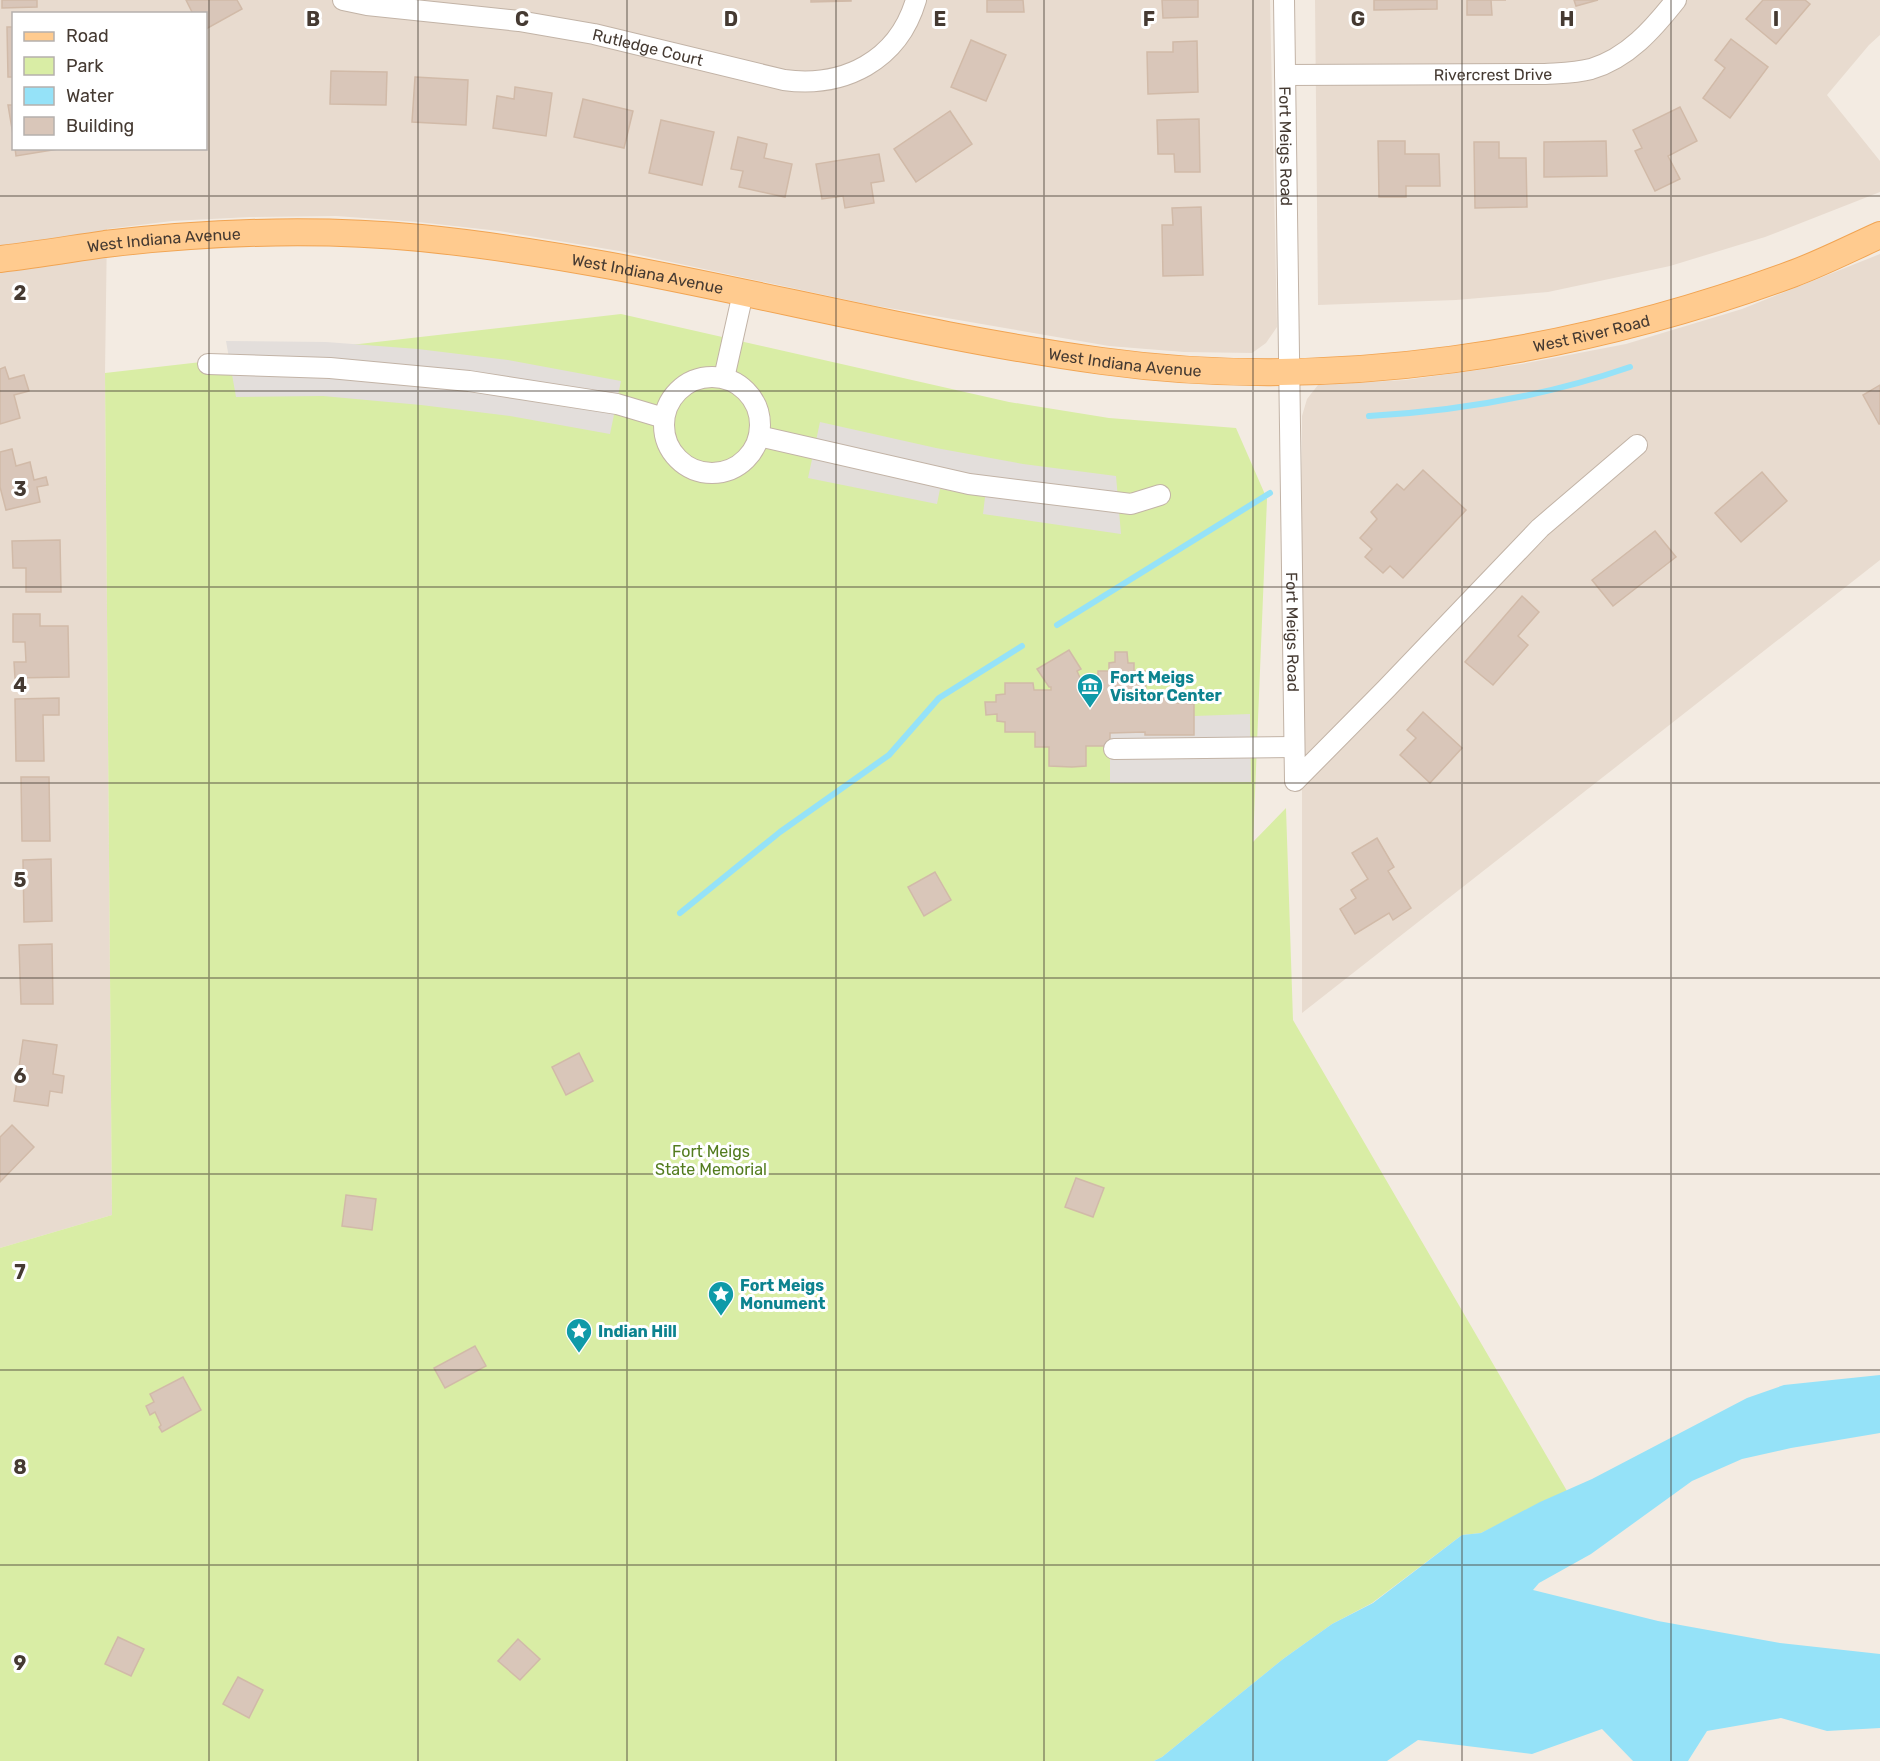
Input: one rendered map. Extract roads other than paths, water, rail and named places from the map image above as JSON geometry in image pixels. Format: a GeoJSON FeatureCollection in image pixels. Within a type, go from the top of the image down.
{"type":"FeatureCollection","features":[{"type":"Feature","properties":{"kind":"main road","name":"West Indiana Avenue"},"geometry":{"type":"LineString","coordinates":[[0,259],[108,244],[251,234],[417,238],[498,248],[623,269],[1005,346],[1107,362],[1214,370],[1290,372]]}},
{"type":"Feature","properties":{"kind":"main road","name":"West River Road"},"geometry":{"type":"LineString","coordinates":[[1290,372],[1458,359],[1538,346],[1610,330],[1689,308],[1795,273],[1880,235]]}},
{"type":"Feature","properties":{"kind":"street","name":"Rutledge Court"},"geometry":{"type":"LineString","coordinates":[[343,0],[367,5],[519,21],[594,34],[784,80],[814,82],[858,71],[883,53],[903,30],[916,0]]}},
{"type":"Feature","properties":{"kind":"street","name":"Fort Meigs Road"},"geometry":{"type":"LineString","coordinates":[[1284,0],[1295,782],[1540,528],[1637,445]]}},
{"type":"Feature","properties":{"kind":"street","name":"Rivercrest Drive"},"geometry":{"type":"LineString","coordinates":[[1285,75],[1576,72],[1606,63],[1633,47],[1656,25],[1676,0]]}},
{"type":"Feature","properties":{"kind":"street"},"geometry":{"type":"LineString","coordinates":[[723,378],[743,293]]}},
{"type":"Feature","properties":{"kind":"street"},"geometry":{"type":"LineString","coordinates":[[208,363],[330,368],[469,381],[617,404],[664,418]]}},
{"type":"Feature","properties":{"kind":"street"},"geometry":{"type":"LineString","coordinates":[[706,377],[723,378],[736,383],[748,393],[757,406],[760,421],[759,436],[754,450],[744,462],[732,469],[717,473],[689,468],[677,459],[669,447],[664,432],[664,418],[669,403],[678,391],[691,382],[706,377]]}},
{"type":"Feature","properties":{"kind":"street"},"geometry":{"type":"LineString","coordinates":[[759,436],[969,484],[1131,504],[1160,495]]}},
{"type":"Feature","properties":{"kind":"street"},"geometry":{"type":"LineString","coordinates":[[1114,749],[1166,742],[1294,747]]}},
{"type":"Feature","properties":{"kind":"water"},"geometry":{"type":"Polygon","coordinates":[[[1880,1375],[1880,1433],[1742,1459],[1692,1481],[1591,1554],[1539,1583],[1533,1590],[1658,1621],[1780,1643],[1880,1654],[1880,1728],[1827,1731],[1781,1718],[1707,1731],[1688,1761],[1633,1761],[1602,1729],[1532,1754],[1418,1740],[1387,1761],[1154,1761],[1162,1757],[1283,1659],[1332,1624],[1373,1603],[1462,1535],[1481,1533],[1540,1502],[1592,1479],[1747,1398],[1784,1385],[1880,1375]]]}},
{"type":"Feature","properties":{"kind":"waterway"},"geometry":{"type":"LineString","coordinates":[[1369,416],[1469,406],[1534,394],[1630,367]]}},
{"type":"Feature","properties":{"kind":"waterway"},"geometry":{"type":"LineString","coordinates":[[1057,625],[1270,493]]}},
{"type":"Feature","properties":{"kind":"waterway"},"geometry":{"type":"LineString","coordinates":[[680,913],[780,832],[889,755],[939,698],[1022,646]]}},
{"type":"Feature","properties":{"kind":"place","name":"Fort Meigs Visitor Center"},"geometry":{"type":"Point","coordinates":[1090,709]}},
{"type":"Feature","properties":{"kind":"place","name":"Fort Meigs Monument"},"geometry":{"type":"Point","coordinates":[721,1317]}},
{"type":"Feature","properties":{"kind":"place","name":"Indian Hill"},"geometry":{"type":"Point","coordinates":[579,1354]}},
{"type":"Feature","properties":{"kind":"park label","name":"Fort Meigs State Memorial"},"geometry":{"type":"Point","coordinates":[711,1160]}}]}
